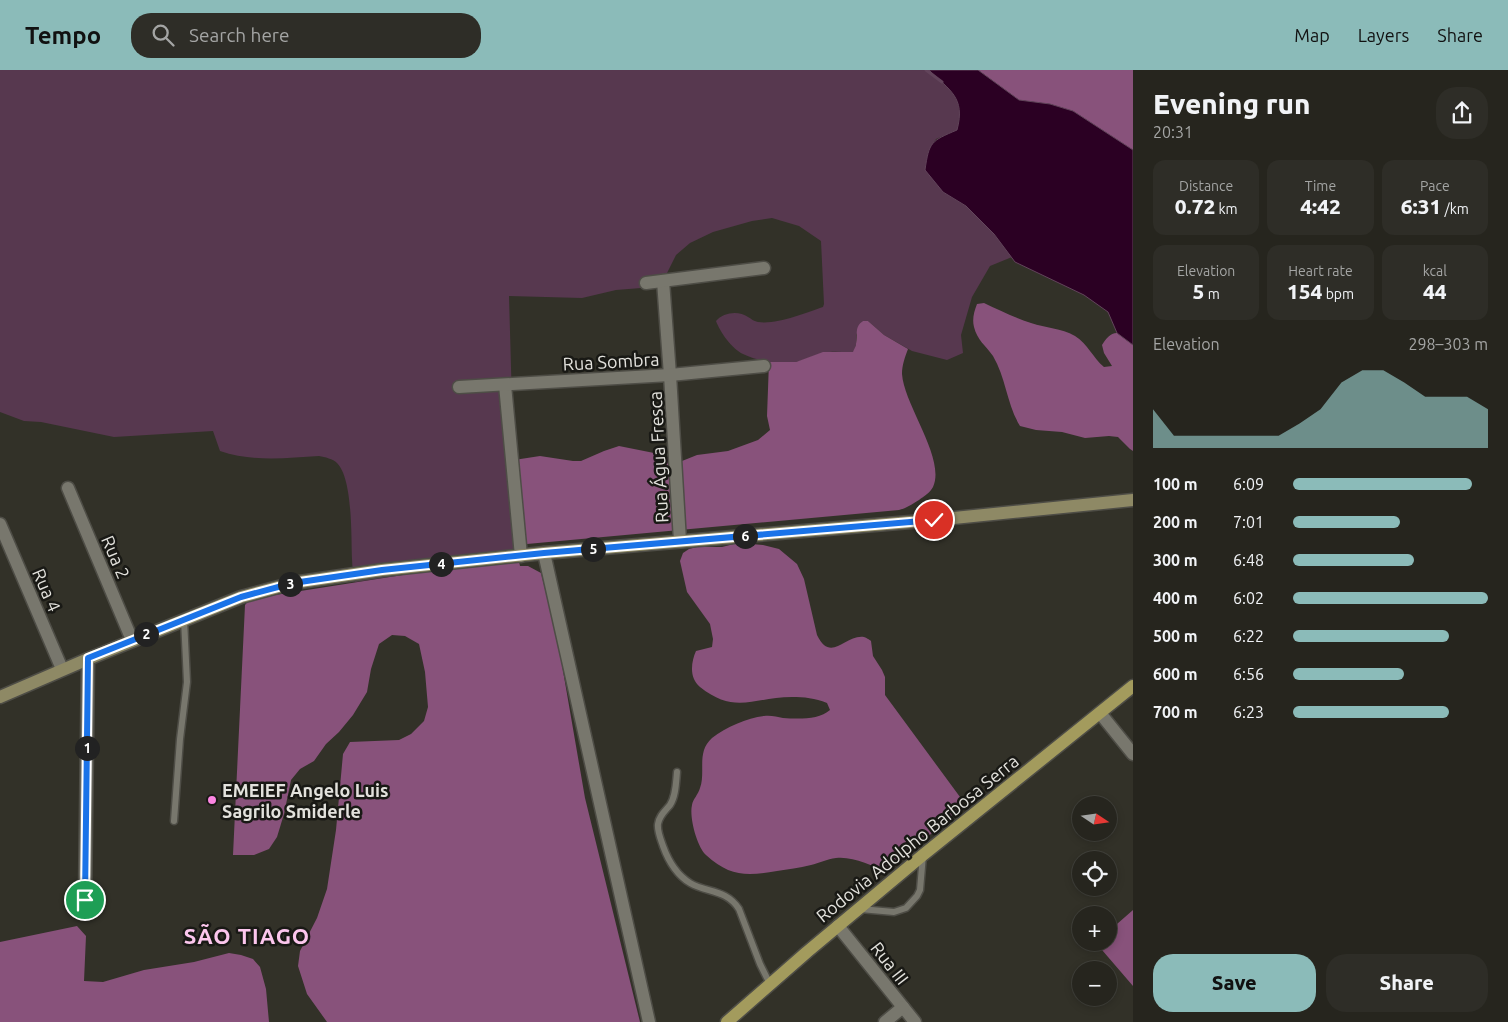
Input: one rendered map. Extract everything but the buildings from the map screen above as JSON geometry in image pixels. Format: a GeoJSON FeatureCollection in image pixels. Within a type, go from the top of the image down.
{"type":"FeatureCollection","features":[{"type":"Feature","properties":{"kind":"main road","name":"Rodovia Adolpho Barbosa Serra"},"geometry":{"type":"LineString","coordinates":[[727,1022],[923,855],[1133,686]]}},
{"type":"Feature","properties":{"kind":"street"},"geometry":{"type":"LineString","coordinates":[[646,283],[764,268]]}},
{"type":"Feature","properties":{"kind":"street","name":"Rua Água Fresca"},"geometry":{"type":"LineString","coordinates":[[663,281],[680,541]]}},
{"type":"Feature","properties":{"kind":"street","name":"Rua Sombra"},"geometry":{"type":"LineString","coordinates":[[459,387],[670,375],[764,366]]}},
{"type":"Feature","properties":{"kind":"street"},"geometry":{"type":"LineString","coordinates":[[505,385],[521,556]]}},
{"type":"Feature","properties":{"kind":"street","name":"Rua 2"},"geometry":{"type":"LineString","coordinates":[[68,488],[132,640]]}},
{"type":"Feature","properties":{"kind":"street"},"geometry":{"type":"LineString","coordinates":[[0,697],[62,669],[184,619],[241,597],[293,583],[382,570],[544,553],[934,520],[1133,500]]}},
{"type":"Feature","properties":{"kind":"street","name":"Rua 4"},"geometry":{"type":"LineString","coordinates":[[0,526],[62,669]]}},
{"type":"Feature","properties":{"kind":"street"},"geometry":{"type":"LineString","coordinates":[[544,553],[649,1022]]}},
{"type":"Feature","properties":{"kind":"street"},"geometry":{"type":"LineString","coordinates":[[85,900],[88,658]]}},
{"type":"Feature","properties":{"kind":"street"},"geometry":{"type":"LineString","coordinates":[[1100,713],[1133,754]]}},
{"type":"Feature","properties":{"kind":"street","name":"Rua III"},"geometry":{"type":"LineString","coordinates":[[838,926],[915,1022]]}},
{"type":"Feature","properties":{"kind":"street"},"geometry":{"type":"LineString","coordinates":[[885,1022],[903,1007]]}},
{"type":"Feature","properties":{"kind":"lane"},"geometry":{"type":"LineString","coordinates":[[174,822],[180,739],[188,682],[184,619]]}},
{"type":"Feature","properties":{"kind":"lane"},"geometry":{"type":"LineString","coordinates":[[677,772],[672,801],[660,816],[658,823],[666,855],[682,877],[690,883],[714,891],[734,902],[739,909],[760,964],[770,984]]}},
{"type":"Feature","properties":{"kind":"lane"},"geometry":{"type":"LineString","coordinates":[[859,909],[894,912],[906,908],[920,890],[923,855]]}},
{"type":"Feature","properties":{"kind":"shaded area"},"geometry":{"type":"Polygon","coordinates":[[[0,70],[929,70],[954,95],[959,109],[957,130],[936,139],[928,152],[943,192],[966,206],[994,234],[1012,257],[990,266],[972,297],[961,335],[963,353],[947,360],[912,351],[884,335],[868,321],[863,321],[856,335],[854,352],[826,353],[796,362],[783,363],[755,359],[739,352],[720,330],[716,321],[719,318],[735,313],[758,322],[773,322],[823,307],[824,304],[821,241],[799,226],[772,218],[752,221],[713,232],[690,243],[676,255],[665,277],[653,285],[616,290],[582,298],[509,296],[516,545],[518,557],[355,582],[352,562],[349,495],[342,471],[337,463],[331,459],[319,456],[294,458],[244,457],[220,451],[213,431],[114,437],[41,422],[24,421],[0,412],[0,70]]]}},
{"type":"Feature","properties":{"kind":"shaded area"},"geometry":{"type":"Polygon","coordinates":[[[929,70],[978,70],[1019,100],[1050,104],[1073,111],[1133,150],[1133,345],[1117,333],[1108,312],[1084,295],[1015,262],[994,234],[966,206],[943,192],[925,170],[930,148],[937,140],[957,130],[959,119],[959,110],[954,95],[929,70]]]}},
{"type":"Feature","properties":{"kind":"shaded area"},"geometry":{"type":"Polygon","coordinates":[[[978,70],[1133,70],[1133,150],[1073,111],[1050,104],[1019,100],[978,70]]]}},
{"type":"Feature","properties":{"kind":"shaded area"},"geometry":{"type":"Polygon","coordinates":[[[984,303],[1025,321],[1064,331],[1075,336],[1104,367],[1112,366],[1104,353],[1102,345],[1110,335],[1117,333],[1133,345],[1133,451],[1118,437],[1085,438],[1062,432],[1036,430],[1020,426],[1012,409],[997,364],[975,332],[973,321],[977,304],[984,303]]]}},
{"type":"Feature","properties":{"kind":"shaded area"},"geometry":{"type":"Polygon","coordinates":[[[863,321],[868,321],[884,335],[908,349],[902,371],[904,387],[929,447],[934,462],[935,475],[932,489],[919,500],[899,510],[516,545],[514,460],[540,456],[581,461],[619,446],[682,461],[697,455],[728,451],[758,440],[770,430],[767,416],[769,362],[796,362],[823,352],[853,352],[856,345],[857,328],[863,321]]]}},
{"type":"Feature","properties":{"kind":"shaded area"},"geometry":{"type":"Polygon","coordinates":[[[738,543],[763,545],[779,549],[797,564],[804,579],[817,635],[822,643],[833,648],[857,637],[865,637],[871,641],[873,656],[885,677],[885,695],[960,797],[962,807],[887,872],[849,858],[836,858],[802,867],[766,873],[739,873],[731,871],[715,862],[706,855],[700,846],[691,810],[702,782],[704,749],[712,738],[730,727],[757,717],[808,718],[820,716],[830,710],[827,703],[805,698],[792,697],[745,702],[724,700],[712,695],[696,683],[692,665],[696,651],[712,647],[713,639],[710,624],[687,592],[680,561],[683,553],[689,549],[697,547],[722,547],[738,543]]]}},
{"type":"Feature","properties":{"kind":"shaded area"},"geometry":{"type":"Polygon","coordinates":[[[518,557],[520,566],[528,566],[541,573],[557,636],[585,798],[640,1022],[327,1022],[307,994],[298,966],[300,951],[317,918],[327,889],[336,830],[343,754],[350,742],[399,740],[411,734],[424,721],[428,707],[425,672],[419,644],[405,636],[392,635],[379,644],[371,669],[367,692],[353,715],[326,744],[314,761],[300,769],[291,780],[277,837],[269,849],[254,855],[233,855],[245,605],[250,599],[518,557]]]}},
{"type":"Feature","properties":{"kind":"shaded area"},"geometry":{"type":"Polygon","coordinates":[[[1133,910],[1133,986],[1117,967],[1117,961],[1111,961],[1103,951],[1117,951],[1117,924],[1133,910]]]}},
{"type":"Feature","properties":{"kind":"shaded area"},"geometry":{"type":"Polygon","coordinates":[[[77,926],[86,936],[84,981],[103,982],[144,970],[194,962],[229,953],[253,959],[260,967],[266,989],[269,1022],[0,1022],[0,942],[77,926]]]}},
{"type":"Feature","properties":{"kind":"waterway"},"geometry":{"type":"LineString","coordinates":[[926,70],[942,82]]}},
{"type":"Feature","properties":{"kind":"place","name":"EMEIEF Angelo Luis Sagrilo Smiderle"},"geometry":{"type":"Point","coordinates":[212,800]}},
{"type":"Feature","properties":{"kind":"district","name":"SÃO TIAGO"},"geometry":{"type":"Point","coordinates":[247,935]}},
{"type":"Feature","properties":{"kind":"route"},"geometry":{"type":"LineString","coordinates":[[85,900],[88,658],[241,597],[293,583],[382,570],[544,553],[934,520]]}}]}
